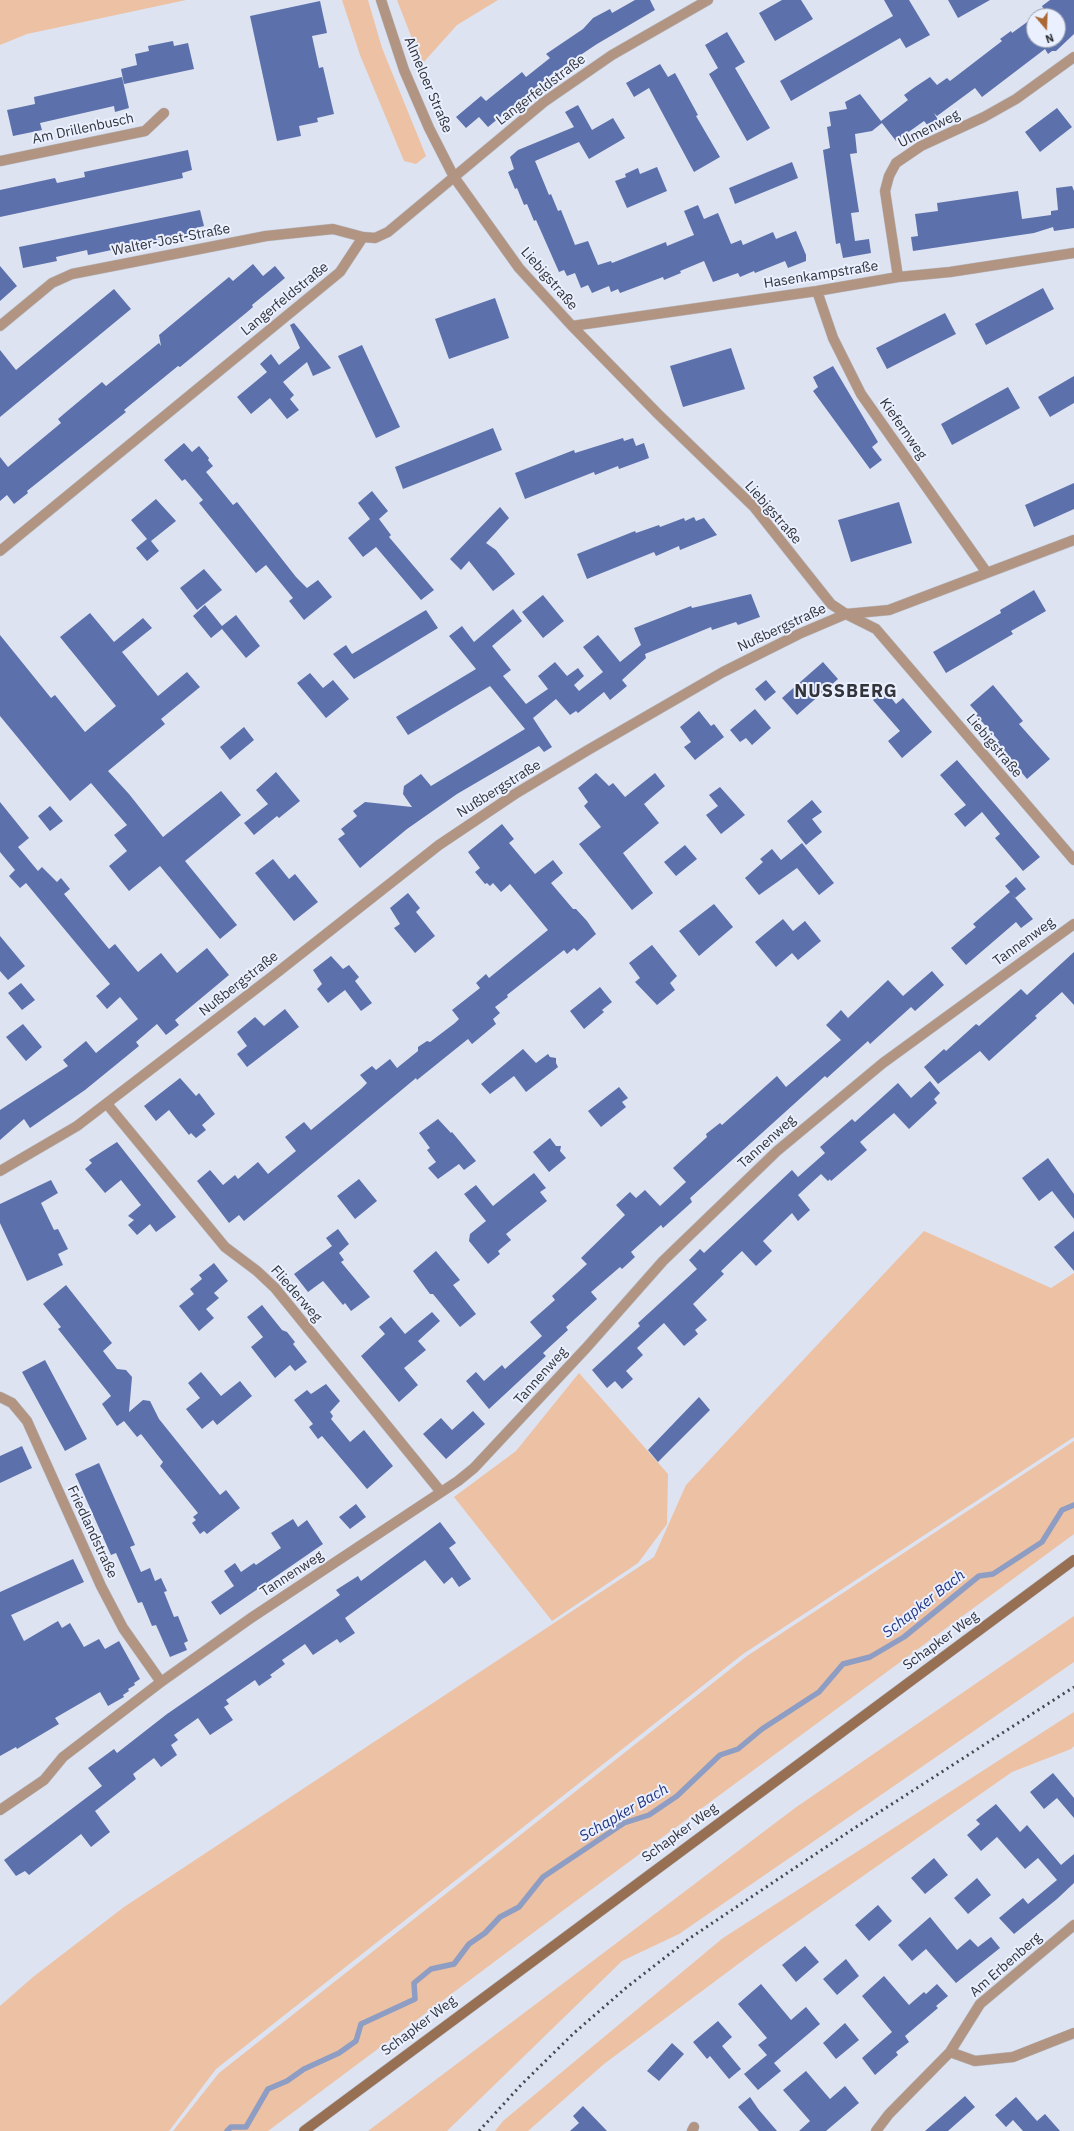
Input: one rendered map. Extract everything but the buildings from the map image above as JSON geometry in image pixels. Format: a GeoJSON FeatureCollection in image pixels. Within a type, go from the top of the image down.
{"type":"FeatureCollection","features":[{"type":"Feature","properties":{"kind":"street","name":"Almeloer Straße"},"geometry":{"type":"LineString","coordinates":[[381,0],[404,70],[429,128],[454,177]]}},
{"type":"Feature","properties":{"kind":"street","name":"Langerfeldstraße"},"geometry":{"type":"LineString","coordinates":[[0,551],[340,272],[363,237],[375,238],[388,232],[544,102],[612,55],[708,0]]}},
{"type":"Feature","properties":{"kind":"street","name":"Ulmenweg"},"geometry":{"type":"LineString","coordinates":[[898,277],[885,191],[888,176],[896,163],[922,146],[984,117],[1009,102],[1074,57]]}},
{"type":"Feature","properties":{"kind":"street","name":"Am Drillenbusch"},"geometry":{"type":"LineString","coordinates":[[0,161],[145,131],[164,113]]}},
{"type":"Feature","properties":{"kind":"street","name":"Liebigstraße"},"geometry":{"type":"LineString","coordinates":[[454,177],[519,268],[572,326],[658,414],[754,507],[819,591],[831,604],[846,614],[876,629],[1074,860]]}},
{"type":"Feature","properties":{"kind":"street","name":"Walter-Jost-Straße"},"geometry":{"type":"LineString","coordinates":[[0,326],[52,283],[72,274],[266,236],[333,229],[363,237]]}},
{"type":"Feature","properties":{"kind":"street","name":"Hasenkampstraße"},"geometry":{"type":"LineString","coordinates":[[572,326],[817,291],[898,277],[950,272],[1074,253]]}},
{"type":"Feature","properties":{"kind":"street","name":"Kiefernweg"},"geometry":{"type":"LineString","coordinates":[[817,291],[833,338],[861,394],[986,573]]}},
{"type":"Feature","properties":{"kind":"street","name":"Nußbergstraße"},"geometry":{"type":"LineString","coordinates":[[0,1171],[77,1126],[439,845],[515,794],[723,672],[768,648],[846,614],[889,610],[1074,540]]}},
{"type":"Feature","properties":{"kind":"street","name":"Tannenweg"},"geometry":{"type":"LineString","coordinates":[[1,1808],[44,1780],[63,1757],[160,1682],[251,1618],[441,1492],[474,1468],[663,1261],[777,1151],[883,1063],[1074,924]]}},
{"type":"Feature","properties":{"kind":"street","name":"Fliederweg"},"geometry":{"type":"LineString","coordinates":[[106,1104],[225,1247],[257,1271],[275,1288],[441,1492]]}},
{"type":"Feature","properties":{"kind":"street","name":"Friedlandstraße"},"geometry":{"type":"LineString","coordinates":[[0,1397],[12,1403],[27,1421],[102,1586],[123,1628],[160,1682]]}},
{"type":"Feature","properties":{"kind":"street","name":"Schapker Weg"},"geometry":{"type":"LineString","coordinates":[[304,2131],[1074,1560]]}},
{"type":"Feature","properties":{"kind":"street","name":"Am Erbenberg"},"geometry":{"type":"LineString","coordinates":[[876,2131],[889,2114],[950,2052],[980,2004],[1074,1925]]}},
{"type":"Feature","properties":{"kind":"street"},"geometry":{"type":"LineString","coordinates":[[950,2052],[975,2061],[1013,2057],[1074,2033]]}},
{"type":"Feature","properties":{"kind":"shaded area"},"geometry":{"type":"Polygon","coordinates":[[[0,0],[186,0],[27,34],[0,45],[0,0]]]}},
{"type":"Feature","properties":{"kind":"shaded area"},"geometry":{"type":"Polygon","coordinates":[[[342,0],[368,0],[382,48],[426,156],[416,164],[404,161],[360,55],[342,0]]]}},
{"type":"Feature","properties":{"kind":"shaded area"},"geometry":{"type":"Polygon","coordinates":[[[397,0],[498,0],[457,25],[422,64],[397,0]]]}},
{"type":"Feature","properties":{"kind":"shaded area"},"geometry":{"type":"Polygon","coordinates":[[[924,1231],[1051,1288],[1074,1273],[1074,1437],[743,1654],[216,2069],[169,2131],[0,2131],[0,2006],[33,1977],[124,1907],[654,1557],[686,1485],[924,1231]]]}},
{"type":"Feature","properties":{"kind":"shaded area"},"geometry":{"type":"Polygon","coordinates":[[[579,1373],[668,1474],[667,1524],[638,1563],[552,1621],[454,1497],[516,1451],[579,1373]]]}},
{"type":"Feature","properties":{"kind":"shaded area"},"geometry":{"type":"Polygon","coordinates":[[[1074,1441],[1074,1534],[565,1909],[268,2131],[173,2131],[219,2073],[747,1656],[1074,1441]]]}},
{"type":"Feature","properties":{"kind":"shaded area"},"geometry":{"type":"Polygon","coordinates":[[[1074,1616],[1074,1662],[679,1934],[622,1961],[447,2131],[368,2131],[795,1808],[1074,1616]]]}},
{"type":"Feature","properties":{"kind":"shaded area"},"geometry":{"type":"Polygon","coordinates":[[[1074,1712],[1074,1746],[1071,1749],[1012,1772],[757,1950],[604,2064],[528,2131],[495,2131],[503,2121],[723,1938],[1074,1712]]]}},
{"type":"Feature","properties":{"kind":"waterway","name":"Schapker Bach"},"geometry":{"type":"LineString","coordinates":[[227,2131],[231,2127],[246,2127],[268,2089],[287,2081],[304,2069],[339,2053],[356,2041],[361,2024],[415,1999],[414,1983],[431,1969],[454,1964],[469,1944],[485,1933],[500,1917],[519,1907],[543,1877],[624,1823],[649,1815],[677,1796],[720,1755],[738,1749],[762,1729],[819,1692],[843,1664],[870,1657],[904,1637],[979,1576],[993,1574],[1042,1542],[1062,1510],[1074,1505]]}},
{"type":"Feature","properties":{"kind":"railway"},"geometry":{"type":"LineString","coordinates":[[479,2131],[521,2085],[574,2033],[627,1987],[690,1938],[853,1829],[1074,1687]]}},
{"type":"Feature","properties":{"kind":"district","name":"NUSSBERG"},"geometry":{"type":"Point","coordinates":[846,692]}}]}
